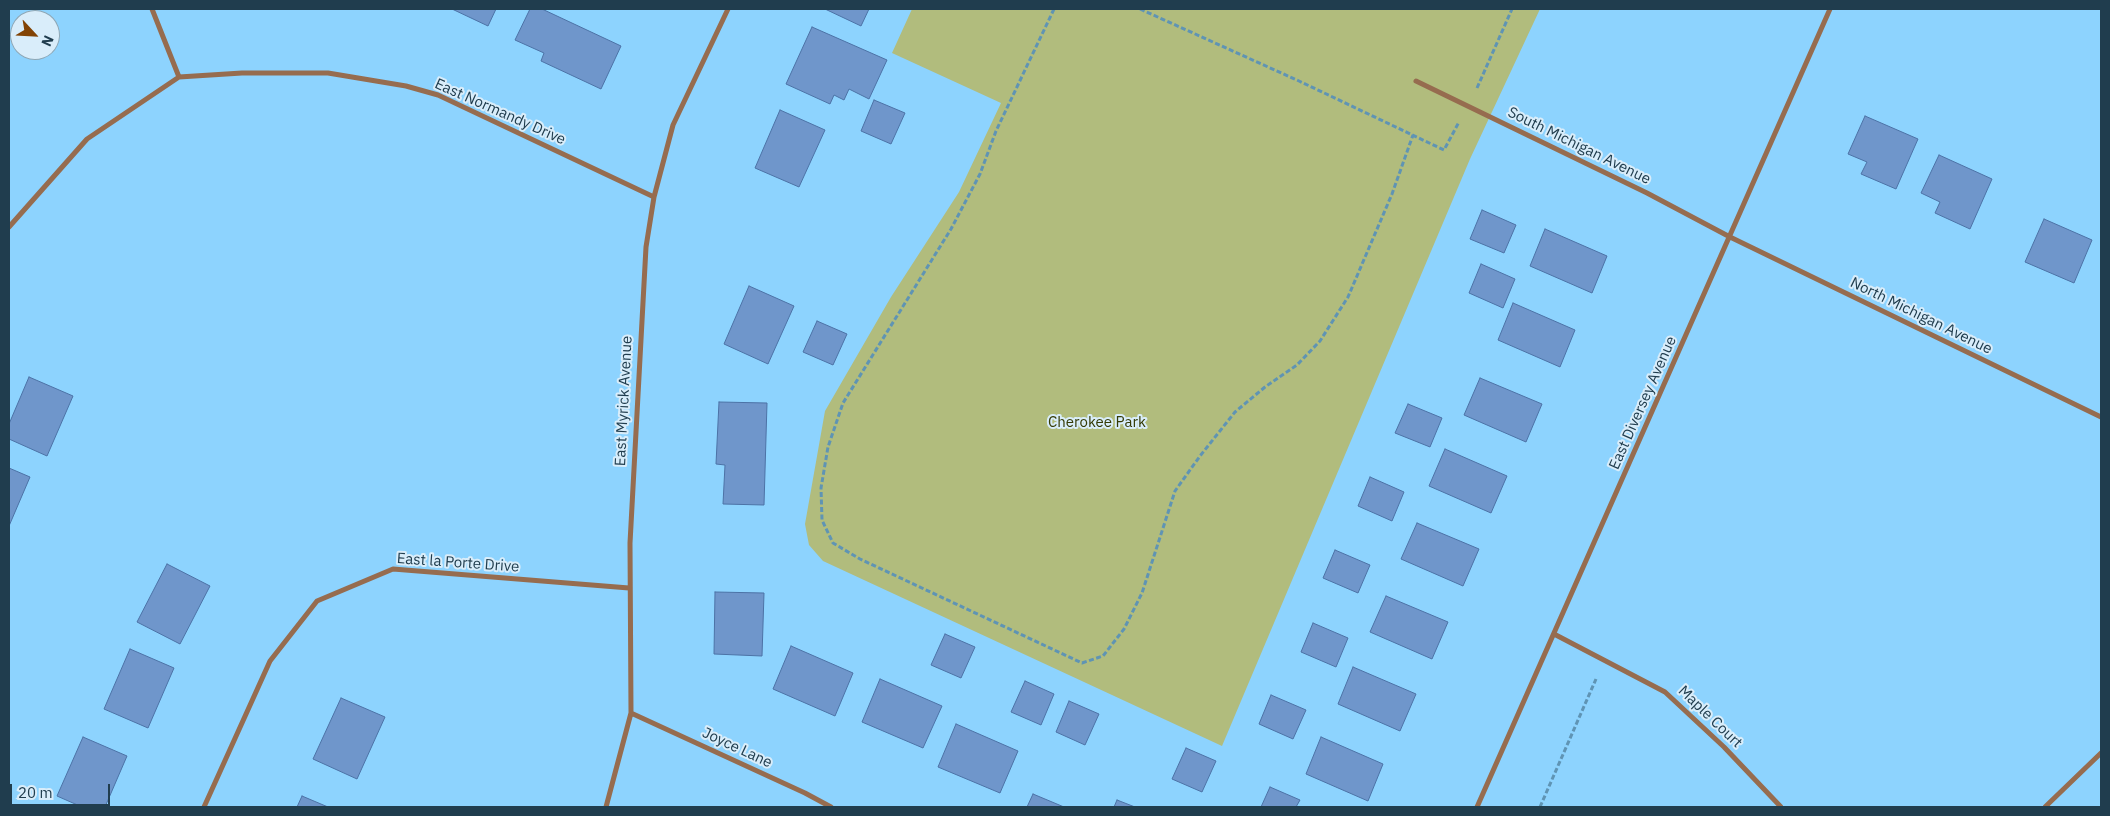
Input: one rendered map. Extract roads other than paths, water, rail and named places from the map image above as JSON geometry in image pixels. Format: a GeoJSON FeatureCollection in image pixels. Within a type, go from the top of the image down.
{"type":"FeatureCollection","features":[{"type":"Feature","properties":{"kind":"street"},"geometry":{"type":"LineString","coordinates":[[9,227],[87,139],[179,77],[152,9]]}},
{"type":"Feature","properties":{"kind":"street","name":"East Myrick Avenue"},"geometry":{"type":"LineString","coordinates":[[606,807],[631,713],[629,588],[646,247],[654,197],[673,125],[728,9]]}},
{"type":"Feature","properties":{"kind":"street","name":"East Diversey Avenue"},"geometry":{"type":"LineString","coordinates":[[1477,807],[1830,9]]}},
{"type":"Feature","properties":{"kind":"street","name":"East Normandy Drive"},"geometry":{"type":"LineString","coordinates":[[179,77],[242,73],[328,73],[406,86],[438,96],[654,197]]}},
{"type":"Feature","properties":{"kind":"street","name":"South Michigan Avenue"},"geometry":{"type":"LineString","coordinates":[[1416,81],[1647,194],[1730,237]]}},
{"type":"Feature","properties":{"kind":"street","name":"North Michigan Avenue"},"geometry":{"type":"LineString","coordinates":[[1730,237],[2101,417]]}},
{"type":"Feature","properties":{"kind":"street","name":"East la Porte Drive"},"geometry":{"type":"LineString","coordinates":[[204,807],[270,661],[317,601],[393,569],[629,588]]}},
{"type":"Feature","properties":{"kind":"street","name":"Maple Court"},"geometry":{"type":"LineString","coordinates":[[1554,634],[1665,692],[1724,747],[1781,807]]}},
{"type":"Feature","properties":{"kind":"street","name":"Joyce Lane"},"geometry":{"type":"LineString","coordinates":[[631,713],[805,793],[831,807]]}},
{"type":"Feature","properties":{"kind":"street"},"geometry":{"type":"LineString","coordinates":[[2045,807],[2101,753]]}},
{"type":"Feature","properties":{"kind":"park label","name":"Cherokee Park"},"geometry":{"type":"Point","coordinates":[1097,423]}}]}
